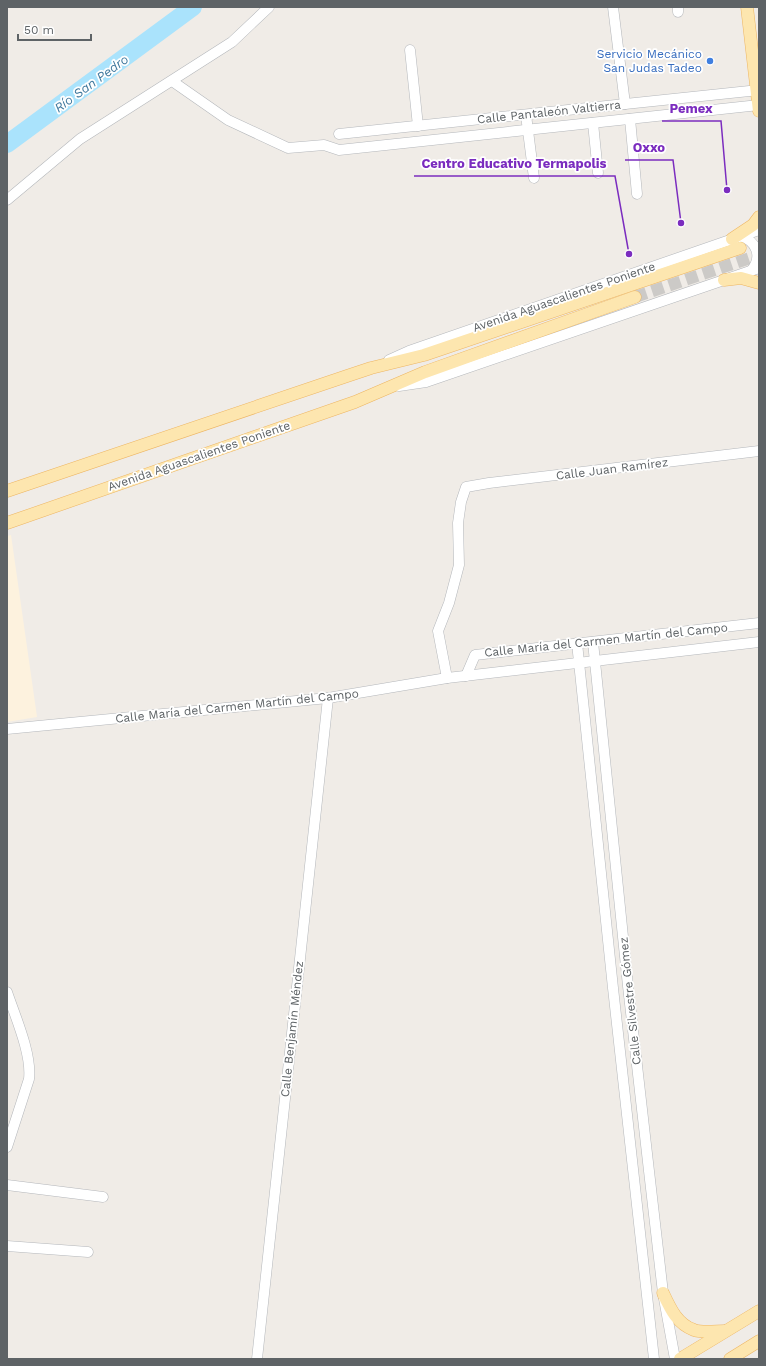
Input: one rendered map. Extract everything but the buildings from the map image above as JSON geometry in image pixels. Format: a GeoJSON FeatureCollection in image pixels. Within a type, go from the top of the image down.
{"type":"FeatureCollection","features":[{"type":"Feature","properties":{"kind":"main road"},"geometry":{"type":"LineString","coordinates":[[747,7],[759,107]]}},
{"type":"Feature","properties":{"kind":"main road"},"geometry":{"type":"LineString","coordinates":[[738,241],[759,217]]}},
{"type":"Feature","properties":{"kind":"main road","name":"Avenida Aguascalientes Poniente"},"geometry":{"type":"LineString","coordinates":[[7,491],[371,368],[424,356],[738,241]]}},
{"type":"Feature","properties":{"kind":"main road"},"geometry":{"type":"LineString","coordinates":[[724,280],[741,278],[759,283]]}},
{"type":"Feature","properties":{"kind":"main road","name":"Avenida Aguascalientes Poniente"},"geometry":{"type":"LineString","coordinates":[[7,522],[347,405],[425,372],[636,297]]}},
{"type":"Feature","properties":{"kind":"main road"},"geometry":{"type":"LineString","coordinates":[[663,1293],[671,1311],[680,1322],[695,1331],[727,1331]]}},
{"type":"Feature","properties":{"kind":"main road"},"geometry":{"type":"LineString","coordinates":[[680,1359],[759,1311]]}},
{"type":"Feature","properties":{"kind":"main road"},"geometry":{"type":"LineString","coordinates":[[730,1359],[759,1341]]}},
{"type":"Feature","properties":{"kind":"street"},"geometry":{"type":"LineString","coordinates":[[7,200],[80,139],[232,42],[269,7]]}},
{"type":"Feature","properties":{"kind":"street"},"geometry":{"type":"LineString","coordinates":[[613,7],[625,104]]}},
{"type":"Feature","properties":{"kind":"street"},"geometry":{"type":"LineString","coordinates":[[410,50],[418,126]]}},
{"type":"Feature","properties":{"kind":"street"},"geometry":{"type":"LineString","coordinates":[[172,81],[228,120],[288,148],[324,145],[339,150],[339,134]]}},
{"type":"Feature","properties":{"kind":"street","name":"Calle Pantaleón Valtierra"},"geometry":{"type":"LineString","coordinates":[[339,134],[758,90]]}},
{"type":"Feature","properties":{"kind":"street","name":"Calle Pantaleón Valtierra"},"geometry":{"type":"LineString","coordinates":[[339,150],[630,119],[759,107]]}},
{"type":"Feature","properties":{"kind":"street"},"geometry":{"type":"LineString","coordinates":[[526,115],[534,178]]}},
{"type":"Feature","properties":{"kind":"street"},"geometry":{"type":"LineString","coordinates":[[630,119],[637,194]]}},
{"type":"Feature","properties":{"kind":"street"},"geometry":{"type":"LineString","coordinates":[[593,123],[598,173]]}},
{"type":"Feature","properties":{"kind":"street"},"geometry":{"type":"LineString","coordinates":[[324,145],[339,134]]}},
{"type":"Feature","properties":{"kind":"street","name":"Avenida Aguascalientes Poniente"},"geometry":{"type":"LineString","coordinates":[[738,241],[759,230]]}},
{"type":"Feature","properties":{"kind":"street"},"geometry":{"type":"LineString","coordinates":[[738,241],[750,240],[756,248],[758,258],[754,267],[755,269]]}},
{"type":"Feature","properties":{"kind":"street","name":"Avenida Aguascalientes Poniente"},"geometry":{"type":"LineString","coordinates":[[391,387],[426,382],[755,269]]}},
{"type":"Feature","properties":{"kind":"street","name":"Calle Juan Ramírez"},"geometry":{"type":"LineString","coordinates":[[447,678],[438,631],[449,603],[459,565],[458,523],[461,502],[466,487],[759,451]]}},
{"type":"Feature","properties":{"kind":"street","name":"Calle María del Carmen Martín del Campo"},"geometry":{"type":"LineString","coordinates":[[466,676],[475,655],[759,623]]}},
{"type":"Feature","properties":{"kind":"street","name":"Calle Silvestre Gómez"},"geometry":{"type":"LineString","coordinates":[[592,642],[628,986],[663,1293],[675,1359]]}},
{"type":"Feature","properties":{"kind":"street","name":"Calle María del Carmen Martín del Campo"},"geometry":{"type":"LineString","coordinates":[[7,729],[328,698],[447,678],[759,642]]}},
{"type":"Feature","properties":{"kind":"street","name":"Calle Silvestre Gómez"},"geometry":{"type":"LineString","coordinates":[[577,644],[654,1359]]}},
{"type":"Feature","properties":{"kind":"street","name":"Calle Benjamín Méndez"},"geometry":{"type":"LineString","coordinates":[[257,1359],[328,698]]}},
{"type":"Feature","properties":{"kind":"street"},"geometry":{"type":"LineString","coordinates":[[591,772],[606,770]]}},
{"type":"Feature","properties":{"kind":"street"},"geometry":{"type":"LineString","coordinates":[[7,992],[30,1069],[29,1079],[7,1145]]}},
{"type":"Feature","properties":{"kind":"street"},"geometry":{"type":"LineString","coordinates":[[7,1185],[103,1197]]}},
{"type":"Feature","properties":{"kind":"street"},"geometry":{"type":"LineString","coordinates":[[7,1246],[88,1252]]}},
{"type":"Feature","properties":{"kind":"shaded area"},"geometry":{"type":"Polygon","coordinates":[[[11,535],[37,717],[7,722],[7,536],[11,535]]]}},
{"type":"Feature","properties":{"kind":"waterway","name":"Río San Pedro"},"geometry":{"type":"LineString","coordinates":[[7,144],[193,7]]}},
{"type":"Feature","properties":{"kind":"tunnel"},"geometry":{"type":"LineString","coordinates":[[635,297],[759,255]]}},
{"type":"Feature","properties":{"kind":"place","name":"Servicio Mecánico San Judas Tadeo"},"geometry":{"type":"Point","coordinates":[710,61]}},
{"type":"Feature","properties":{"kind":"place","name":"Pemex"},"geometry":{"type":"Point","coordinates":[727,190]}},
{"type":"Feature","properties":{"kind":"place","name":"Oxxo"},"geometry":{"type":"Point","coordinates":[681,223]}},
{"type":"Feature","properties":{"kind":"place","name":"Centro Educativo Termapolis"},"geometry":{"type":"Point","coordinates":[629,254]}}]}
